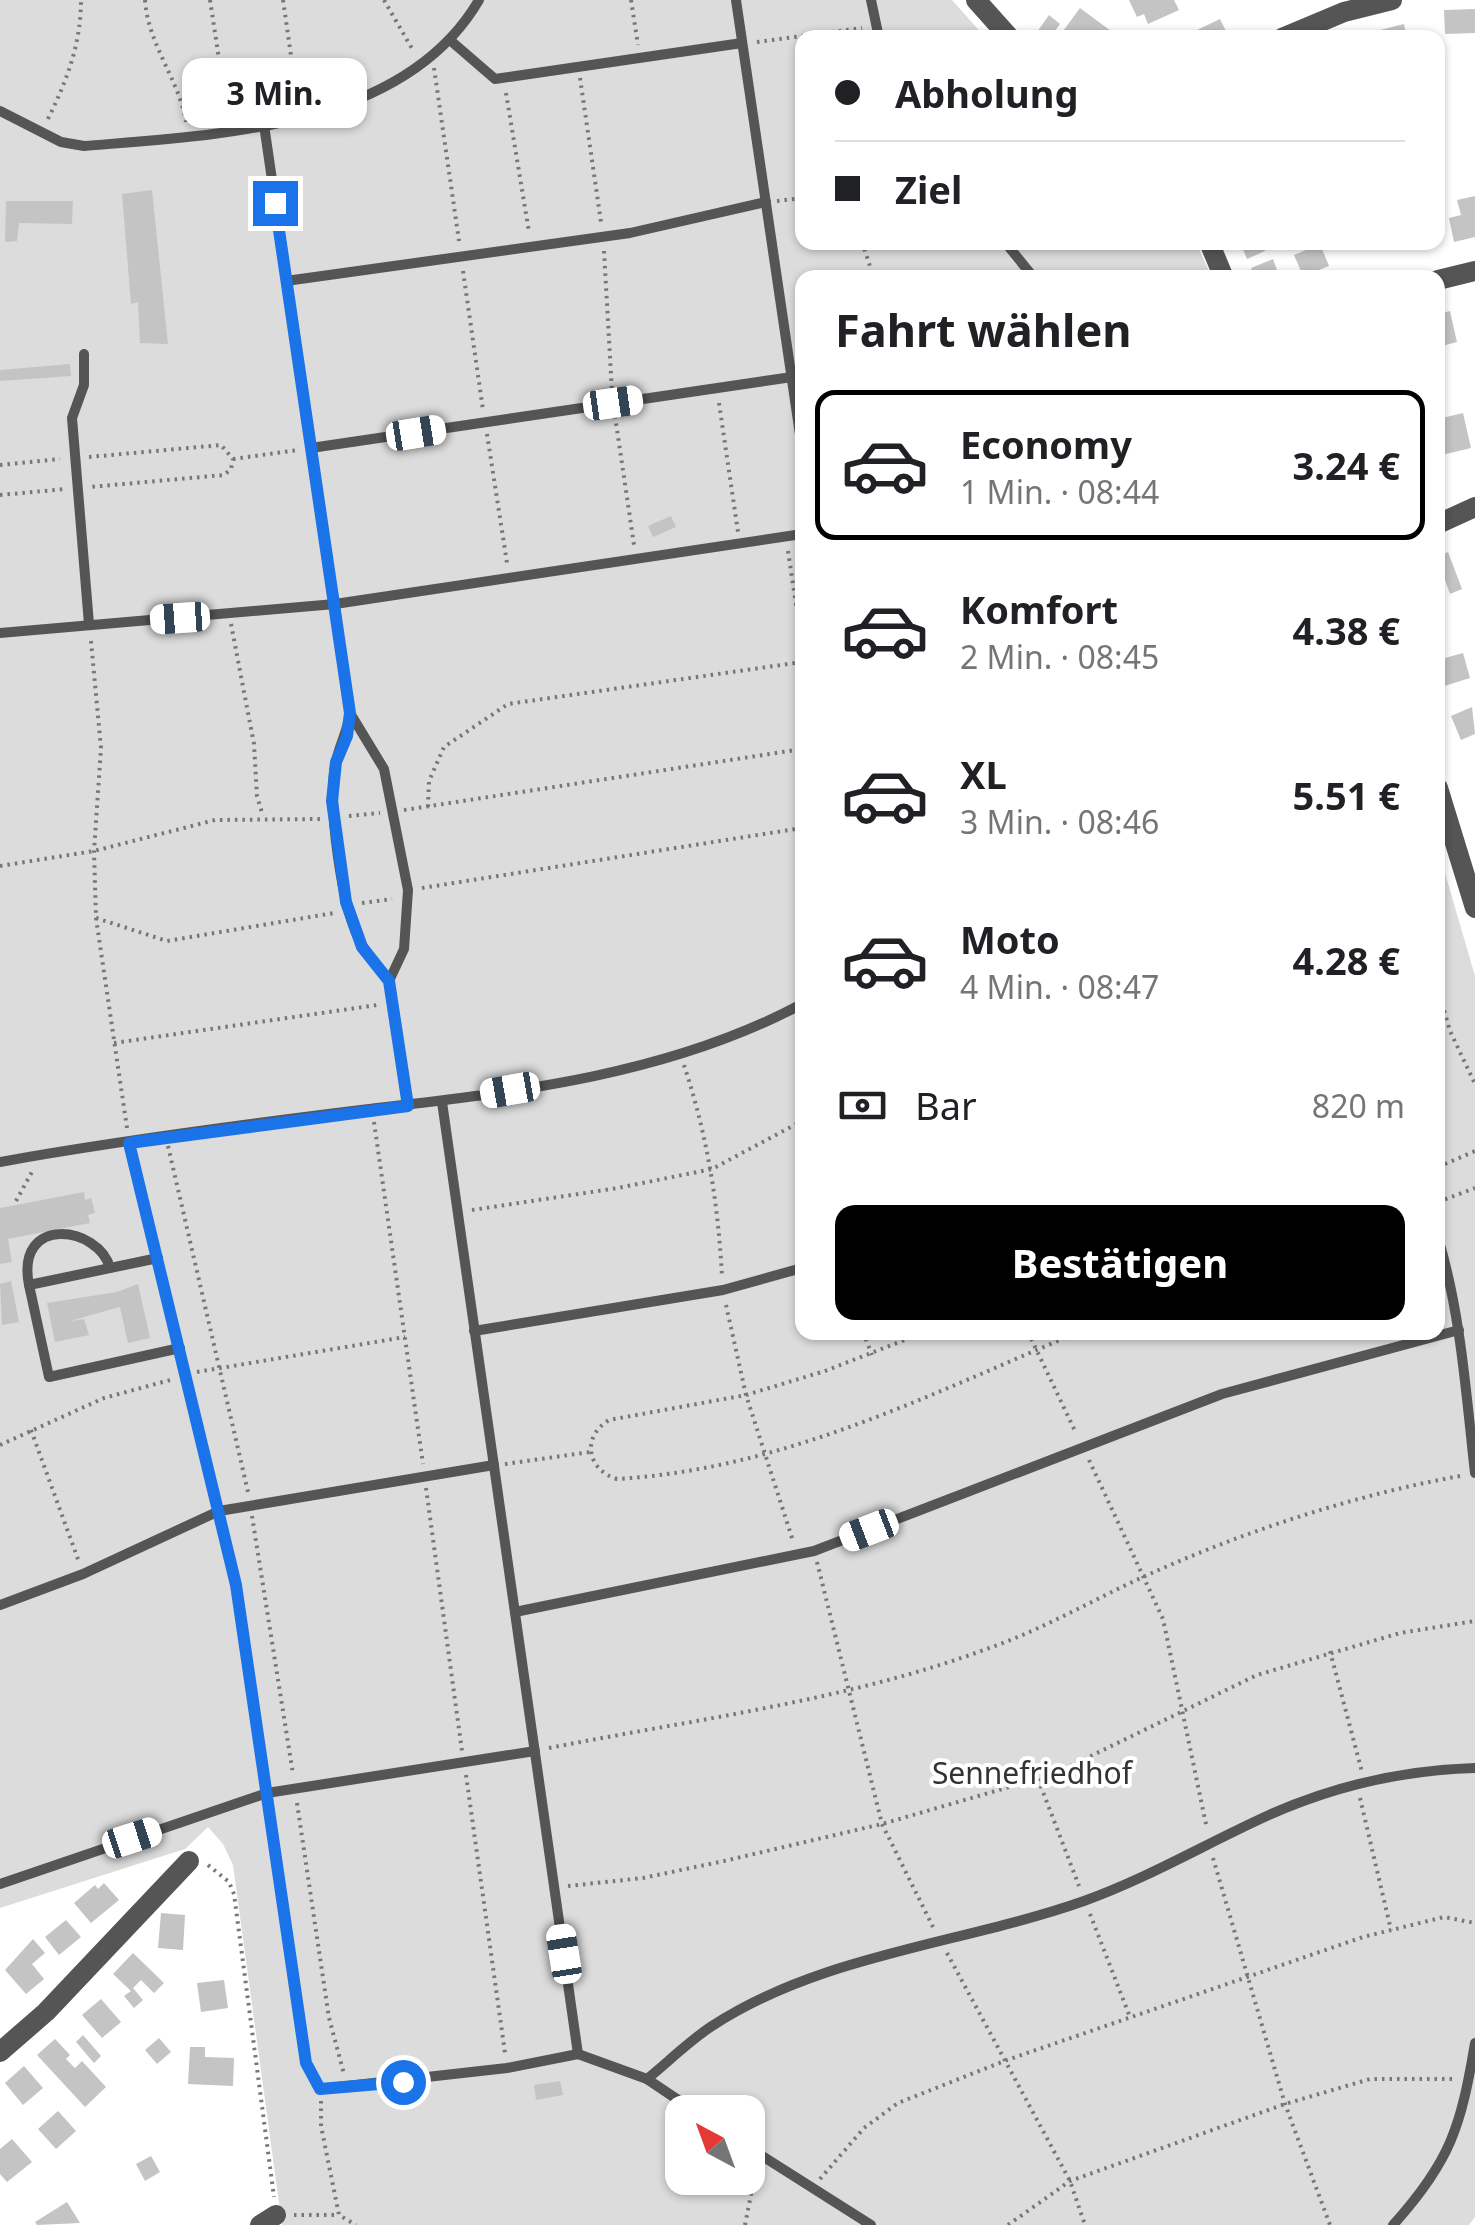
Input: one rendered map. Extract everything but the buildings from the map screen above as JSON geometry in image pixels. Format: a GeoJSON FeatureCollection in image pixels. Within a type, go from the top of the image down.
{"type":"FeatureCollection","features":[{"type":"Feature","properties":{"kind":"street"},"geometry":{"type":"LineString","coordinates":[[976,0],[1003,30]]}},
{"type":"Feature","properties":{"kind":"street"},"geometry":{"type":"LineString","coordinates":[[1301,30],[1344,12],[1392,0]]}},
{"type":"Feature","properties":{"kind":"street"},"geometry":{"type":"LineString","coordinates":[[1445,278],[1475,271]]}},
{"type":"Feature","properties":{"kind":"street"},"geometry":{"type":"LineString","coordinates":[[1445,521],[1475,507]]}},
{"type":"Feature","properties":{"kind":"street"},"geometry":{"type":"LineString","coordinates":[[1445,812],[1475,908]]}},
{"type":"Feature","properties":{"kind":"street"},"geometry":{"type":"LineString","coordinates":[[0,2052],[72,1987],[189,1860]]}},
{"type":"Feature","properties":{"kind":"lane"},"geometry":{"type":"LineString","coordinates":[[0,111],[42,132],[84,146],[188,137],[264,125],[370,94],[426,62],[451,41],[479,0]]}},
{"type":"Feature","properties":{"kind":"lane"},"geometry":{"type":"LineString","coordinates":[[736,0],[795,398]]}},
{"type":"Feature","properties":{"kind":"lane"},"geometry":{"type":"LineString","coordinates":[[871,0],[878,30]]}},
{"type":"Feature","properties":{"kind":"lane"},"geometry":{"type":"LineString","coordinates":[[451,41],[488,76],[503,79],[742,43]]}},
{"type":"Feature","properties":{"kind":"lane"},"geometry":{"type":"LineString","coordinates":[[264,125],[350,713],[347,736],[336,762],[334,817],[348,908],[362,947],[389,981],[408,1106]]}},
{"type":"Feature","properties":{"kind":"lane"},"geometry":{"type":"LineString","coordinates":[[286,281],[604,237],[766,202]]}},
{"type":"Feature","properties":{"kind":"lane"},"geometry":{"type":"LineString","coordinates":[[1011,250],[1028,270]]}},
{"type":"Feature","properties":{"kind":"lane"},"geometry":{"type":"LineString","coordinates":[[84,354],[84,385],[72,418],[89,624]]}},
{"type":"Feature","properties":{"kind":"lane"},"geometry":{"type":"LineString","coordinates":[[311,448],[792,377]]}},
{"type":"Feature","properties":{"kind":"lane"},"geometry":{"type":"LineString","coordinates":[[0,633],[335,604],[795,535]]}},
{"type":"Feature","properties":{"kind":"lane"},"geometry":{"type":"LineString","coordinates":[[350,713],[384,769],[408,893],[404,949],[389,981]]}},
{"type":"Feature","properties":{"kind":"lane"},"geometry":{"type":"LineString","coordinates":[[0,1162],[442,1102],[647,1066],[729,1040],[795,1007]]}},
{"type":"Feature","properties":{"kind":"lane"},"geometry":{"type":"LineString","coordinates":[[442,1102],[578,2054]]}},
{"type":"Feature","properties":{"kind":"lane"},"geometry":{"type":"LineString","coordinates":[[129,1143],[236,1585],[306,2063],[320,2089],[508,2068],[578,2054],[647,2079],[671,2095]]}},
{"type":"Feature","properties":{"kind":"lane"},"geometry":{"type":"LineString","coordinates":[[110,1268],[100,1248],[82,1237],[62,1235],[39,1240],[29,1248],[25,1265],[49,1377],[180,1348]]}},
{"type":"Feature","properties":{"kind":"lane"},"geometry":{"type":"LineString","coordinates":[[29,1286],[158,1258]]}},
{"type":"Feature","properties":{"kind":"lane"},"geometry":{"type":"LineString","coordinates":[[1445,1262],[1459,1330],[1475,1473]]}},
{"type":"Feature","properties":{"kind":"lane"},"geometry":{"type":"LineString","coordinates":[[474,1331],[723,1290],[795,1270]]}},
{"type":"Feature","properties":{"kind":"lane"},"geometry":{"type":"LineString","coordinates":[[1445,1334],[1459,1330]]}},
{"type":"Feature","properties":{"kind":"lane"},"geometry":{"type":"LineString","coordinates":[[515,1612],[814,1550],[1222,1394],[1422,1340]]}},
{"type":"Feature","properties":{"kind":"lane"},"geometry":{"type":"LineString","coordinates":[[0,1605],[83,1574],[219,1510],[494,1465]]}},
{"type":"Feature","properties":{"kind":"lane"},"geometry":{"type":"LineString","coordinates":[[0,1884],[268,1793],[535,1751]]}},
{"type":"Feature","properties":{"kind":"lane"},"geometry":{"type":"LineString","coordinates":[[647,2079],[712,2026],[783,1990],[844,1968],[1085,1900],[1210,1846],[1269,1815],[1361,1784],[1475,1768]]}},
{"type":"Feature","properties":{"kind":"lane"},"geometry":{"type":"LineString","coordinates":[[1393,2225],[1429,2186],[1455,2135],[1475,2043]]}},
{"type":"Feature","properties":{"kind":"lane"},"geometry":{"type":"LineString","coordinates":[[765,2159],[871,2225]]}},
{"type":"Feature","properties":{"kind":"path"},"geometry":{"type":"LineString","coordinates":[[42,132],[68,77],[81,28],[81,0]]}},
{"type":"Feature","properties":{"kind":"path"},"geometry":{"type":"LineString","coordinates":[[145,0],[152,38],[182,102],[188,137]]}},
{"type":"Feature","properties":{"kind":"path"},"geometry":{"type":"LineString","coordinates":[[210,0],[230,132]]}},
{"type":"Feature","properties":{"kind":"path"},"geometry":{"type":"LineString","coordinates":[[283,0],[300,116]]}},
{"type":"Feature","properties":{"kind":"path"},"geometry":{"type":"LineString","coordinates":[[384,0],[436,71],[509,578]]}},
{"type":"Feature","properties":{"kind":"path"},"geometry":{"type":"LineString","coordinates":[[630,0],[640,59]]}},
{"type":"Feature","properties":{"kind":"path"},"geometry":{"type":"LineString","coordinates":[[742,43],[795,38]]}},
{"type":"Feature","properties":{"kind":"path"},"geometry":{"type":"LineString","coordinates":[[579,68],[604,237],[613,403],[636,559]]}},
{"type":"Feature","properties":{"kind":"path"},"geometry":{"type":"LineString","coordinates":[[503,79],[532,248]]}},
{"type":"Feature","properties":{"kind":"path"},"geometry":{"type":"LineString","coordinates":[[766,202],[795,199]]}},
{"type":"Feature","properties":{"kind":"path"},"geometry":{"type":"LineString","coordinates":[[716,388],[740,543]]}},
{"type":"Feature","properties":{"kind":"path"},"geometry":{"type":"LineString","coordinates":[[0,464],[221,446],[233,459]]}},
{"type":"Feature","properties":{"kind":"path"},"geometry":{"type":"LineString","coordinates":[[233,459],[311,448]]}},
{"type":"Feature","properties":{"kind":"path"},"geometry":{"type":"LineString","coordinates":[[0,495],[224,475],[233,459]]}},
{"type":"Feature","properties":{"kind":"path"},"geometry":{"type":"LineString","coordinates":[[786,536],[795,597]]}},
{"type":"Feature","properties":{"kind":"path"},"geometry":{"type":"LineString","coordinates":[[229,614],[254,744],[257,796],[263,818]]}},
{"type":"Feature","properties":{"kind":"path"},"geometry":{"type":"LineString","coordinates":[[89,624],[101,748],[94,851],[96,918],[129,1143]]}},
{"type":"Feature","properties":{"kind":"path"},"geometry":{"type":"LineString","coordinates":[[428,808],[429,781],[444,748],[508,704],[795,663]]}},
{"type":"Feature","properties":{"kind":"path"},"geometry":{"type":"LineString","coordinates":[[0,866],[94,851],[215,820],[334,817],[428,808],[795,749]]}},
{"type":"Feature","properties":{"kind":"path"},"geometry":{"type":"LineString","coordinates":[[96,918],[167,941],[408,893],[795,829]]}},
{"type":"Feature","properties":{"kind":"path"},"geometry":{"type":"LineString","coordinates":[[114,1043],[392,1003]]}},
{"type":"Feature","properties":{"kind":"path"},"geometry":{"type":"LineString","coordinates":[[1445,1014],[1475,1084]]}},
{"type":"Feature","properties":{"kind":"path"},"geometry":{"type":"LineString","coordinates":[[681,1055],[712,1169],[723,1290],[746,1395],[797,1555]]}},
{"type":"Feature","properties":{"kind":"path"},"geometry":{"type":"LineString","coordinates":[[372,1109],[508,2068]]}},
{"type":"Feature","properties":{"kind":"path"},"geometry":{"type":"LineString","coordinates":[[457,1212],[618,1188],[712,1169],[795,1124]]}},
{"type":"Feature","properties":{"kind":"path"},"geometry":{"type":"LineString","coordinates":[[167,1138],[169,1162],[246,1473],[329,2018],[335,2049],[350,2088]]}},
{"type":"Feature","properties":{"kind":"path"},"geometry":{"type":"LineString","coordinates":[[1445,1164],[1475,1151]]}},
{"type":"Feature","properties":{"kind":"path"},"geometry":{"type":"LineString","coordinates":[[16,1201],[41,1155]]}},
{"type":"Feature","properties":{"kind":"path"},"geometry":{"type":"LineString","coordinates":[[1445,1199],[1475,1188]]}},
{"type":"Feature","properties":{"kind":"path"},"geometry":{"type":"LineString","coordinates":[[866,1340],[872,1355]]}},
{"type":"Feature","properties":{"kind":"path"},"geometry":{"type":"LineString","coordinates":[[907,1340],[746,1395],[608,1420],[594,1433],[590,1452],[599,1470],[617,1479],[767,1456],[896,1412],[1062,1340]]}},
{"type":"Feature","properties":{"kind":"path"},"geometry":{"type":"LineString","coordinates":[[31,1430],[83,1574]]}},
{"type":"Feature","properties":{"kind":"path"},"geometry":{"type":"LineString","coordinates":[[494,1465],[590,1452]]}},
{"type":"Feature","properties":{"kind":"path"},"geometry":{"type":"LineString","coordinates":[[535,1751],[847,1690],[933,1668],[996,1646],[1145,1576],[1356,1498],[1475,1473]]}},
{"type":"Feature","properties":{"kind":"path"},"geometry":{"type":"LineString","coordinates":[[814,1550],[882,1824],[1070,2180],[1085,2225]]}},
{"type":"Feature","properties":{"kind":"path"},"geometry":{"type":"LineString","coordinates":[[1145,1576],[1164,1619],[1210,1846],[1246,1977],[1330,2225]]}},
{"type":"Feature","properties":{"kind":"path"},"geometry":{"type":"LineString","coordinates":[[554,1887],[643,1878],[882,1824],[1054,1774],[1258,1675],[1400,1633],[1475,1622]]}},
{"type":"Feature","properties":{"kind":"path"},"geometry":{"type":"LineString","coordinates":[[1330,1651],[1391,1930]]}},
{"type":"Feature","properties":{"kind":"path"},"geometry":{"type":"LineString","coordinates":[[189,1860],[220,1872],[234,1894],[268,2220],[340,2215],[356,2225]]}},
{"type":"Feature","properties":{"kind":"path"},"geometry":{"type":"LineString","coordinates":[[811,2190],[864,2128],[898,2103],[1006,2060],[1391,1930],[1444,1916],[1475,1923]]}},
{"type":"Feature","properties":{"kind":"path"},"geometry":{"type":"LineString","coordinates":[[1008,2225],[1070,2180],[1286,2104],[1370,2079],[1469,2080]]}},
{"type":"Feature","properties":{"kind":"path"},"geometry":{"type":"LineString","coordinates":[[320,2089],[321,2126],[340,2215]]}},
{"type":"Feature","properties":{"kind":"path"},"geometry":{"type":"LineString","coordinates":[[745,2225],[750,2195]]}},
{"type":"Feature","properties":{"kind":"green space","name":"Sennefriedhof"},"geometry":{"type":"Polygon","coordinates":[[[0,0],[952,0],[979,30],[795,30],[795,250],[1199,250],[1209,270],[795,270],[795,1340],[1445,1340],[1445,873],[1475,976],[1475,2217],[1469,2225],[282,2225],[233,1865],[223,1844],[208,1827],[185,1849],[0,1908],[0,0]]]}},
{"type":"Feature","properties":{"kind":"route"},"geometry":{"type":"LineString","coordinates":[[275,203],[350,713],[347,736],[336,762],[332,801],[346,902],[362,947],[389,981],[408,1106],[129,1143],[236,1585],[306,2063],[320,2089],[403,2082]]}}]}
